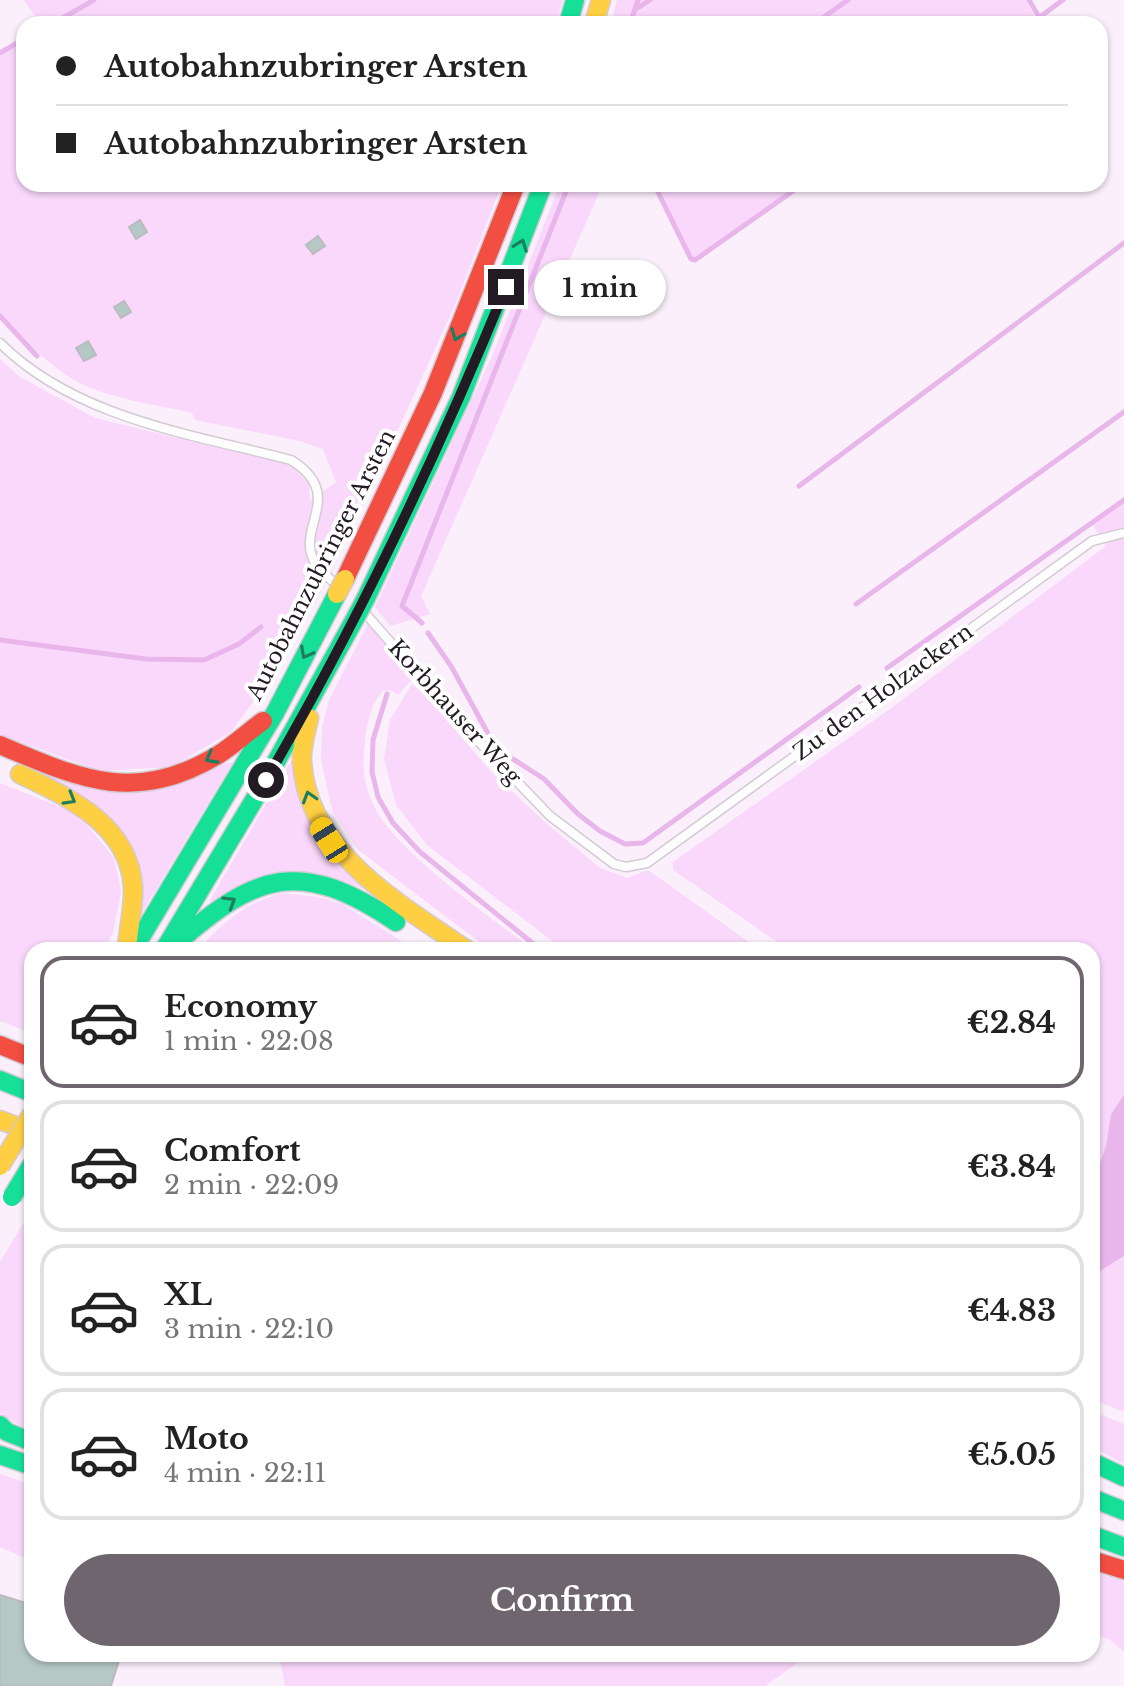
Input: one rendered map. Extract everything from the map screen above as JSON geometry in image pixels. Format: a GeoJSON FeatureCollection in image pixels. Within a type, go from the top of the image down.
{"type":"FeatureCollection","features":[{"type":"Feature","properties":{"kind":"highway","name":"Autobahnzubringer Arsten"},"geometry":{"type":"LineString","coordinates":[[171,942],[321,682],[351,597],[513,192]]}},
{"type":"Feature","properties":{"kind":"highway","name":"Autobahnzubringer Arsten"},"geometry":{"type":"LineString","coordinates":[[135,942],[429,467],[506,287],[540,192]]}},
{"type":"Feature","properties":{"kind":"highway"},"geometry":{"type":"LineString","coordinates":[[321,682],[304,732],[302,750],[307,795],[316,819],[329,840],[350,863],[456,942]]}},
{"type":"Feature","properties":{"kind":"highway"},"geometry":{"type":"LineString","coordinates":[[0,745],[72,775],[108,784],[155,782],[180,775],[220,754],[275,713]]}},
{"type":"Feature","properties":{"kind":"highway"},"geometry":{"type":"LineString","coordinates":[[0,765],[80,805],[103,820],[117,838],[129,862],[133,885],[127,928],[129,942]]}},
{"type":"Feature","properties":{"kind":"highway"},"geometry":{"type":"LineString","coordinates":[[176,942],[229,901],[262,885],[300,882],[338,889],[372,905],[424,942]]}},
{"type":"Feature","properties":{"kind":"highway"},"geometry":{"type":"LineString","coordinates":[[0,1045],[24,1055]]}},
{"type":"Feature","properties":{"kind":"highway"},"geometry":{"type":"LineString","coordinates":[[0,1080],[24,1090]]}},
{"type":"Feature","properties":{"kind":"highway"},"geometry":{"type":"LineString","coordinates":[[0,1120],[24,1129]]}},
{"type":"Feature","properties":{"kind":"highway"},"geometry":{"type":"LineString","coordinates":[[0,1166],[24,1127]]}},
{"type":"Feature","properties":{"kind":"highway"},"geometry":{"type":"LineString","coordinates":[[0,1157],[24,1164]]}},
{"type":"Feature","properties":{"kind":"highway"},"geometry":{"type":"LineString","coordinates":[[0,1216],[24,1179]]}},
{"type":"Feature","properties":{"kind":"highway"},"geometry":{"type":"LineString","coordinates":[[0,1425],[7,1432],[24,1439]]}},
{"type":"Feature","properties":{"kind":"highway"},"geometry":{"type":"LineString","coordinates":[[0,1455],[24,1463]]}},
{"type":"Feature","properties":{"kind":"highway"},"geometry":{"type":"LineString","coordinates":[[1100,1466],[1124,1477]]}},
{"type":"Feature","properties":{"kind":"highway"},"geometry":{"type":"LineString","coordinates":[[1100,1501],[1124,1511]]}},
{"type":"Feature","properties":{"kind":"highway"},"geometry":{"type":"LineString","coordinates":[[1100,1538],[1124,1547]]}},
{"type":"Feature","properties":{"kind":"highway"},"geometry":{"type":"LineString","coordinates":[[1100,1562],[1124,1570]]}},
{"type":"Feature","properties":{"kind":"lane","name":"Korbhauser Weg"},"geometry":{"type":"LineString","coordinates":[[0,343],[19,362],[101,410],[291,460],[301,466],[314,480],[319,499],[310,544],[316,565],[374,621],[459,721],[550,816],[614,864],[626,867],[647,863]]}},
{"type":"Feature","properties":{"kind":"lane","name":"Zu den Holzackern"},"geometry":{"type":"LineString","coordinates":[[647,863],[1092,541],[1124,533]]}},
{"type":"Feature","properties":{"kind":"shaded area"},"geometry":{"type":"Polygon","coordinates":[[[24,0],[563,0],[558,16],[35,16],[24,0]]]}},
{"type":"Feature","properties":{"kind":"shaded area"},"geometry":{"type":"Polygon","coordinates":[[[617,0],[845,0],[822,16],[613,16],[617,0]]]}},
{"type":"Feature","properties":{"kind":"shaded area"},"geometry":{"type":"Polygon","coordinates":[[[850,0],[1025,0],[1034,16],[828,16],[850,0]]]}},
{"type":"Feature","properties":{"kind":"shaded area"},"geometry":{"type":"Polygon","coordinates":[[[16,47],[16,192],[499,192],[455,305],[316,602],[231,732],[171,767],[99,771],[0,734],[0,359],[20,377],[95,418],[293,466],[309,484],[310,501],[336,482],[323,449],[300,441],[195,420],[192,413],[123,398],[84,385],[50,362],[0,314],[0,56],[16,47]]]}},
{"type":"Feature","properties":{"kind":"shaded area"},"geometry":{"type":"Polygon","coordinates":[[[557,192],[599,192],[421,596],[430,614],[390,626],[375,607],[493,354],[557,192]]]}},
{"type":"Feature","properties":{"kind":"shaded area"},"geometry":{"type":"Polygon","coordinates":[[[660,192],[788,192],[695,258],[660,192]]]}},
{"type":"Feature","properties":{"kind":"shaded area"},"geometry":{"type":"Polygon","coordinates":[[[1124,502],[1124,1095],[1111,1114],[1100,1163],[1100,942],[777,942],[673,870],[673,862],[890,709],[1106,546],[1092,524],[1124,502]]]}},
{"type":"Feature","properties":{"kind":"shaded area"},"geometry":{"type":"Polygon","coordinates":[[[368,624],[412,679],[398,695],[390,690],[383,691],[370,715],[364,764],[372,802],[383,821],[421,862],[523,942],[479,942],[357,849],[332,810],[321,760],[322,727],[329,700],[368,624]]]}},
{"type":"Feature","properties":{"kind":"shaded area"},"geometry":{"type":"Polygon","coordinates":[[[412,684],[494,775],[600,868],[627,878],[648,870],[749,942],[553,942],[427,845],[396,805],[384,759],[390,720],[412,684]]]}},
{"type":"Feature","properties":{"kind":"shaded area"},"geometry":{"type":"Polygon","coordinates":[[[291,761],[378,894],[343,881],[209,902],[291,761]]]}},
{"type":"Feature","properties":{"kind":"shaded area"},"geometry":{"type":"Polygon","coordinates":[[[233,762],[141,914],[142,878],[44,773],[97,791],[233,762]]]}},
{"type":"Feature","properties":{"kind":"shaded area"},"geometry":{"type":"Polygon","coordinates":[[[0,783],[78,814],[114,858],[121,891],[113,933],[108,942],[24,942],[24,1030],[0,1021],[0,783]]]}},
{"type":"Feature","properties":{"kind":"shaded area"},"geometry":{"type":"Polygon","coordinates":[[[283,893],[318,897],[342,904],[403,942],[206,942],[236,914],[283,893]]]}},
{"type":"Feature","properties":{"kind":"shaded area"},"geometry":{"type":"Polygon","coordinates":[[[1124,1095],[1124,1256],[1100,1271],[1100,1163],[1111,1114],[1124,1095]]]}},
{"type":"Feature","properties":{"kind":"shaded area"},"geometry":{"type":"Polygon","coordinates":[[[24,1222],[24,1428],[0,1413],[0,1262],[24,1222]]]}},
{"type":"Feature","properties":{"kind":"shaded area"},"geometry":{"type":"Polygon","coordinates":[[[1124,1256],[1124,1412],[1100,1402],[1100,1271],[1124,1256]]]}},
{"type":"Feature","properties":{"kind":"shaded area"},"geometry":{"type":"Polygon","coordinates":[[[1100,1414],[1124,1424],[1124,1464],[1100,1450],[1100,1414]]]}},
{"type":"Feature","properties":{"kind":"shaded area"},"geometry":{"type":"Polygon","coordinates":[[[0,1474],[24,1482],[24,1558],[0,1547],[0,1474]]]}},
{"type":"Feature","properties":{"kind":"shaded area"},"geometry":{"type":"Polygon","coordinates":[[[1100,1574],[1124,1581],[1124,1652],[1100,1636],[1100,1574]]]}},
{"type":"Feature","properties":{"kind":"shaded area"},"geometry":{"type":"Polygon","coordinates":[[[280,1662],[799,1662],[765,1686],[285,1686],[280,1662]]]}},
{"type":"Feature","properties":{"kind":"building"},"geometry":{"type":"Polygon","coordinates":[[[140,220],[147,232],[136,239],[129,227],[140,220]]]}},
{"type":"Feature","properties":{"kind":"building"},"geometry":{"type":"Polygon","coordinates":[[[318,236],[325,246],[313,254],[306,245],[318,236]]]}},
{"type":"Feature","properties":{"kind":"building"},"geometry":{"type":"Polygon","coordinates":[[[124,301],[131,312],[121,318],[114,307],[124,301]]]}},
{"type":"Feature","properties":{"kind":"building"},"geometry":{"type":"Polygon","coordinates":[[[88,341],[96,355],[84,361],[76,348],[88,341]]]}},
{"type":"Feature","properties":{"kind":"building"},"geometry":{"type":"Polygon","coordinates":[[[0,1595],[24,1602],[24,1662],[118,1662],[111,1686],[0,1686],[0,1595]]]}},
{"type":"Feature","properties":{"kind":"waterway"},"geometry":{"type":"LineString","coordinates":[[66,16],[94,0]]}},
{"type":"Feature","properties":{"kind":"waterway"},"geometry":{"type":"LineString","coordinates":[[633,16],[638,0]]}},
{"type":"Feature","properties":{"kind":"waterway"},"geometry":{"type":"LineString","coordinates":[[636,9],[650,0]]}},
{"type":"Feature","properties":{"kind":"waterway"},"geometry":{"type":"LineString","coordinates":[[825,16],[848,0]]}},
{"type":"Feature","properties":{"kind":"waterway"},"geometry":{"type":"LineString","coordinates":[[1029,0],[1038,16]]}},
{"type":"Feature","properties":{"kind":"waterway"},"geometry":{"type":"LineString","coordinates":[[1041,16],[1063,0]]}},
{"type":"Feature","properties":{"kind":"waterway"},"geometry":{"type":"LineString","coordinates":[[0,53],[16,44]]}},
{"type":"Feature","properties":{"kind":"waterway"},"geometry":{"type":"LineString","coordinates":[[422,623],[402,606],[566,192]]}},
{"type":"Feature","properties":{"kind":"waterway"},"geometry":{"type":"LineString","coordinates":[[658,192],[691,259],[695,260],[792,192]]}},
{"type":"Feature","properties":{"kind":"waterway"},"geometry":{"type":"LineString","coordinates":[[799,486],[1124,243]]}},
{"type":"Feature","properties":{"kind":"waterway"},"geometry":{"type":"LineString","coordinates":[[0,316],[37,356]]}},
{"type":"Feature","properties":{"kind":"waterway"},"geometry":{"type":"LineString","coordinates":[[856,604],[1124,412]]}},
{"type":"Feature","properties":{"kind":"waterway"},"geometry":{"type":"LineString","coordinates":[[887,668],[1124,500]]}},
{"type":"Feature","properties":{"kind":"waterway"},"geometry":{"type":"LineString","coordinates":[[0,640],[146,659],[204,660],[239,644],[261,627]]}},
{"type":"Feature","properties":{"kind":"waterway"},"geometry":{"type":"LineString","coordinates":[[428,633],[451,666],[496,748],[544,779],[578,814],[600,831],[625,844],[643,843],[859,687]]}},
{"type":"Feature","properties":{"kind":"waterway"},"geometry":{"type":"LineString","coordinates":[[387,694],[373,740],[372,772],[378,797],[393,823],[420,852],[531,942]]}},
{"type":"Feature","properties":{"kind":"traffic: fast"},"geometry":{"type":"LineString","coordinates":[[570,16],[575,0]]}},
{"type":"Feature","properties":{"kind":"traffic: fast"},"geometry":{"type":"LineString","coordinates":[[366,598],[461,397],[540,192]]}},
{"type":"Feature","properties":{"kind":"traffic: fast"},"geometry":{"type":"LineString","coordinates":[[138,942],[275,713],[337,594]]}},
{"type":"Feature","properties":{"kind":"traffic: fast"},"geometry":{"type":"LineString","coordinates":[[357,615],[366,598]]}},
{"type":"Feature","properties":{"kind":"traffic: fast"},"geometry":{"type":"LineString","coordinates":[[169,942],[266,780],[357,615]]}},
{"type":"Feature","properties":{"kind":"traffic: fast"},"geometry":{"type":"LineString","coordinates":[[178,942],[231,901],[281,882],[306,882],[333,888],[396,922]]}},
{"type":"Feature","properties":{"kind":"traffic: fast"},"geometry":{"type":"LineString","coordinates":[[0,1080],[24,1090]]}},
{"type":"Feature","properties":{"kind":"traffic: fast"},"geometry":{"type":"LineString","coordinates":[[12,1197],[24,1177]]}},
{"type":"Feature","properties":{"kind":"traffic: fast"},"geometry":{"type":"LineString","coordinates":[[0,1425],[7,1432],[24,1439]]}},
{"type":"Feature","properties":{"kind":"traffic: fast"},"geometry":{"type":"LineString","coordinates":[[0,1455],[24,1463]]}},
{"type":"Feature","properties":{"kind":"traffic: fast"},"geometry":{"type":"LineString","coordinates":[[1100,1466],[1124,1477]]}},
{"type":"Feature","properties":{"kind":"traffic: fast"},"geometry":{"type":"LineString","coordinates":[[1100,1501],[1124,1511]]}},
{"type":"Feature","properties":{"kind":"traffic: fast"},"geometry":{"type":"LineString","coordinates":[[1100,1538],[1124,1547]]}},
{"type":"Feature","properties":{"kind":"traffic: slow"},"geometry":{"type":"LineString","coordinates":[[596,16],[601,0]]}},
{"type":"Feature","properties":{"kind":"traffic: slow"},"geometry":{"type":"LineString","coordinates":[[337,594],[345,579]]}},
{"type":"Feature","properties":{"kind":"traffic: slow"},"geometry":{"type":"LineString","coordinates":[[309,718],[302,761],[308,793],[320,822],[339,849],[361,872],[455,942]]}},
{"type":"Feature","properties":{"kind":"traffic: slow"},"geometry":{"type":"LineString","coordinates":[[20,774],[94,816],[121,847],[129,865],[133,887],[128,942]]}},
{"type":"Feature","properties":{"kind":"traffic: slow"},"geometry":{"type":"LineString","coordinates":[[0,1120],[24,1129]]}},
{"type":"Feature","properties":{"kind":"traffic: slow"},"geometry":{"type":"LineString","coordinates":[[0,1166],[24,1127]]}},
{"type":"Feature","properties":{"kind":"traffic: jam"},"geometry":{"type":"LineString","coordinates":[[345,579],[433,393],[513,192]]}},
{"type":"Feature","properties":{"kind":"traffic: jam"},"geometry":{"type":"LineString","coordinates":[[0,745],[83,776],[109,782],[134,783],[188,770],[218,755],[263,721]]}},
{"type":"Feature","properties":{"kind":"traffic: jam"},"geometry":{"type":"LineString","coordinates":[[0,1045],[24,1055]]}},
{"type":"Feature","properties":{"kind":"traffic: jam"},"geometry":{"type":"LineString","coordinates":[[1100,1562],[1124,1570]]}},
{"type":"Feature","properties":{"kind":"route"},"geometry":{"type":"LineString","coordinates":[[266,780],[366,598],[429,467],[506,287]]}}]}
